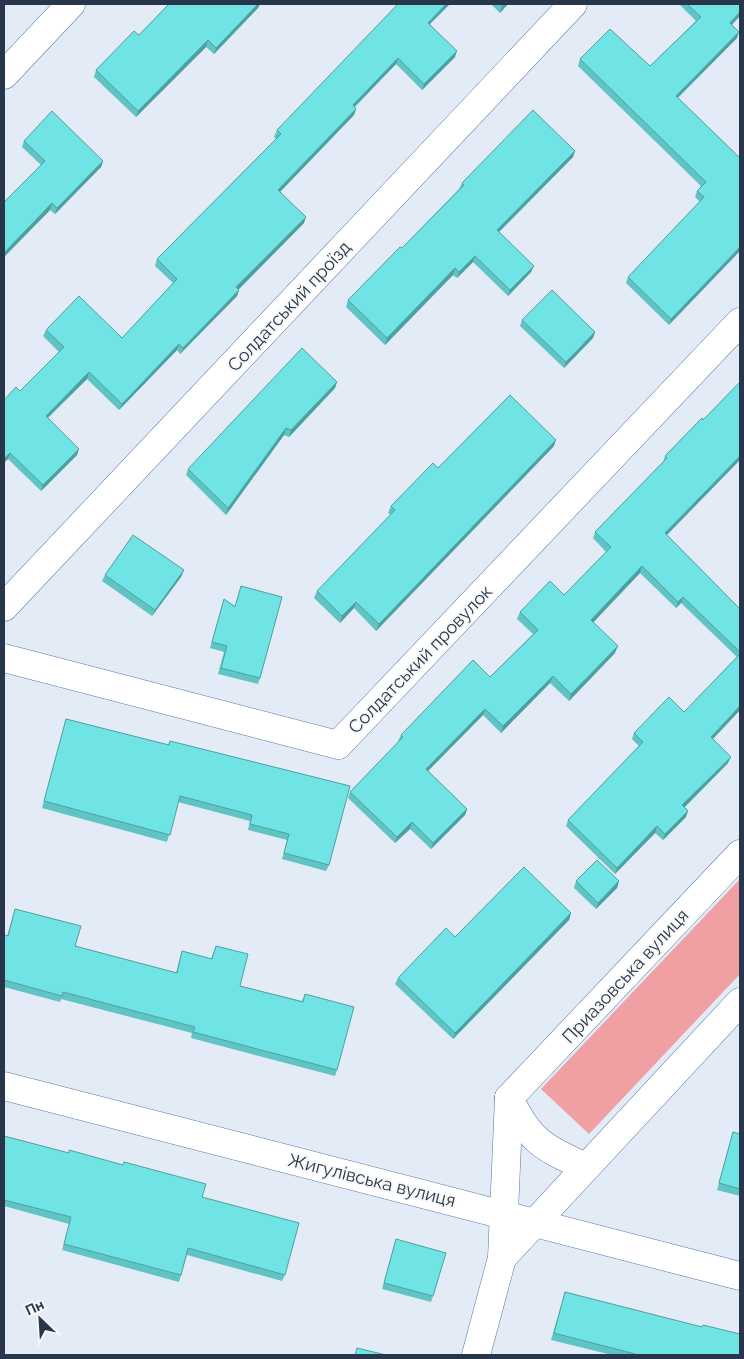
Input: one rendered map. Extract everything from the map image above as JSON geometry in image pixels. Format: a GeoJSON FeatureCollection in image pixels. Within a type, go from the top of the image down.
{"type":"FeatureCollection","features":[{"type":"Feature","properties":{"kind":"street"},"geometry":{"type":"LineString","coordinates":[[4,75],[71,4]]}},
{"type":"Feature","properties":{"kind":"street","name":"Солдатський проїзд"},"geometry":{"type":"LineString","coordinates":[[4,607],[573,4]]}},
{"type":"Feature","properties":{"kind":"street","name":"Солдатський провулок"},"geometry":{"type":"LineString","coordinates":[[4,658],[338,745],[740,322]]}},
{"type":"Feature","properties":{"kind":"street","name":"Приазовська вулиця"},"geometry":{"type":"LineString","coordinates":[[510,1098],[740,854]]}},
{"type":"Feature","properties":{"kind":"street"},"geometry":{"type":"LineString","coordinates":[[502,1258],[740,1002]]}},
{"type":"Feature","properties":{"kind":"street","name":"Жигулівська вулиця"},"geometry":{"type":"LineString","coordinates":[[4,1086],[740,1276]]}},
{"type":"Feature","properties":{"kind":"street"},"geometry":{"type":"LineString","coordinates":[[510,1098],[521,1123],[533,1138],[555,1153],[585,1167]]}},
{"type":"Feature","properties":{"kind":"street"},"geometry":{"type":"LineString","coordinates":[[476,1355],[502,1258],[510,1098]]}},
{"type":"Feature","properties":{"kind":"shaded area"},"geometry":{"type":"Polygon","coordinates":[[[740,879],[740,974],[589,1134],[541,1089],[740,879]]]}},
{"type":"Feature","properties":{"kind":"building"},"geometry":{"type":"Polygon","coordinates":[[[169,4],[258,4],[216,48],[208,40],[138,111],[96,70],[134,31],[139,35],[169,4]]]}},
{"type":"Feature","properties":{"kind":"building"},"geometry":{"type":"Polygon","coordinates":[[[398,4],[446,4],[428,23],[457,51],[424,84],[398,58],[353,105],[356,109],[278,190],[306,217],[236,287],[239,290],[183,348],[179,344],[122,404],[89,372],[46,416],[79,449],[43,485],[10,453],[4,459],[4,400],[16,387],[20,391],[64,347],[46,330],[79,296],[122,338],[177,279],[157,259],[281,134],[277,130],[398,4]]]}},
{"type":"Feature","properties":{"kind":"building"},"geometry":{"type":"Polygon","coordinates":[[[687,4],[740,4],[740,12],[730,23],[739,32],[676,96],[740,158],[740,247],[671,319],[628,277],[704,197],[697,191],[706,182],[580,59],[610,29],[650,66],[701,17],[687,4]]]}},
{"type":"Feature","properties":{"kind":"building"},"geometry":{"type":"Polygon","coordinates":[[[533,110],[575,151],[497,230],[534,266],[510,290],[475,256],[459,272],[455,268],[387,338],[348,300],[464,185],[462,183],[533,110]]]}},
{"type":"Feature","properties":{"kind":"building"},"geometry":{"type":"Polygon","coordinates":[[[52,111],[103,161],[57,208],[52,203],[4,253],[4,202],[45,161],[24,141],[52,111]]]}},
{"type":"Feature","properties":{"kind":"building"},"geometry":{"type":"Polygon","coordinates":[[[552,290],[595,332],[566,362],[522,320],[552,290]]]}},
{"type":"Feature","properties":{"kind":"building"},"geometry":{"type":"Polygon","coordinates":[[[302,348],[337,382],[291,430],[286,428],[228,508],[188,469],[302,348]]]}},
{"type":"Feature","properties":{"kind":"building"},"geometry":{"type":"Polygon","coordinates":[[[740,382],[740,456],[665,533],[740,609],[740,652],[683,597],[678,602],[642,566],[591,620],[618,646],[571,694],[553,676],[503,726],[485,709],[426,769],[467,809],[433,843],[412,822],[397,837],[350,792],[403,737],[401,735],[473,660],[490,677],[538,630],[520,612],[550,581],[564,595],[611,547],[595,532],[667,458],[665,456],[740,382]]]}},
{"type":"Feature","properties":{"kind":"building"},"geometry":{"type":"Polygon","coordinates":[[[510,395],[556,440],[379,624],[356,602],[342,616],[317,591],[395,510],[391,506],[433,463],[438,468],[510,395]]]}},
{"type":"Feature","properties":{"kind":"building"},"geometry":{"type":"Polygon","coordinates":[[[133,535],[184,570],[155,610],[105,575],[133,535]]]}},
{"type":"Feature","properties":{"kind":"building"},"geometry":{"type":"Polygon","coordinates":[[[241,586],[282,597],[260,678],[221,668],[227,646],[212,642],[224,599],[235,607],[241,586]]]}},
{"type":"Feature","properties":{"kind":"building"},"geometry":{"type":"Polygon","coordinates":[[[740,654],[740,706],[711,737],[731,757],[682,805],[688,811],[665,834],[657,826],[617,868],[568,820],[643,742],[634,733],[669,697],[684,712],[740,654]]]}},
{"type":"Feature","properties":{"kind":"building"},"geometry":{"type":"Polygon","coordinates":[[[66,719],[169,745],[170,741],[350,786],[329,865],[284,853],[289,834],[250,824],[252,815],[180,796],[170,835],[44,801],[66,719]]]}},
{"type":"Feature","properties":{"kind":"building"},"geometry":{"type":"Polygon","coordinates":[[[597,860],[619,881],[598,903],[576,881],[597,860]]]}},
{"type":"Feature","properties":{"kind":"building"},"geometry":{"type":"Polygon","coordinates":[[[524,867],[571,913],[455,1033],[398,978],[446,928],[455,937],[524,867]]]}},
{"type":"Feature","properties":{"kind":"building"},"geometry":{"type":"Polygon","coordinates":[[[15,909],[81,926],[75,946],[177,973],[182,951],[212,959],[216,946],[248,954],[240,986],[303,1002],[305,994],[354,1007],[337,1070],[193,1032],[195,1027],[63,992],[62,996],[4,980],[4,935],[8,936],[15,909]]]}},
{"type":"Feature","properties":{"kind":"building"},"geometry":{"type":"Polygon","coordinates":[[[733,1132],[740,1134],[740,1189],[719,1183],[733,1132]]]}},
{"type":"Feature","properties":{"kind":"building"},"geometry":{"type":"Polygon","coordinates":[[[4,1136],[69,1153],[69,1150],[123,1165],[124,1162],[206,1184],[202,1197],[299,1223],[285,1275],[188,1248],[181,1275],[64,1244],[71,1217],[4,1200],[4,1136]]]}},
{"type":"Feature","properties":{"kind":"building"},"geometry":{"type":"Polygon","coordinates":[[[396,1239],[446,1253],[433,1296],[384,1283],[396,1239]]]}},
{"type":"Feature","properties":{"kind":"building"},"geometry":{"type":"Polygon","coordinates":[[[565,1292],[702,1327],[703,1325],[740,1334],[740,1355],[639,1355],[554,1333],[565,1292]]]}},
{"type":"Feature","properties":{"kind":"building"},"geometry":{"type":"Polygon","coordinates":[[[357,1348],[386,1355],[355,1355],[357,1348]]]}}]}
